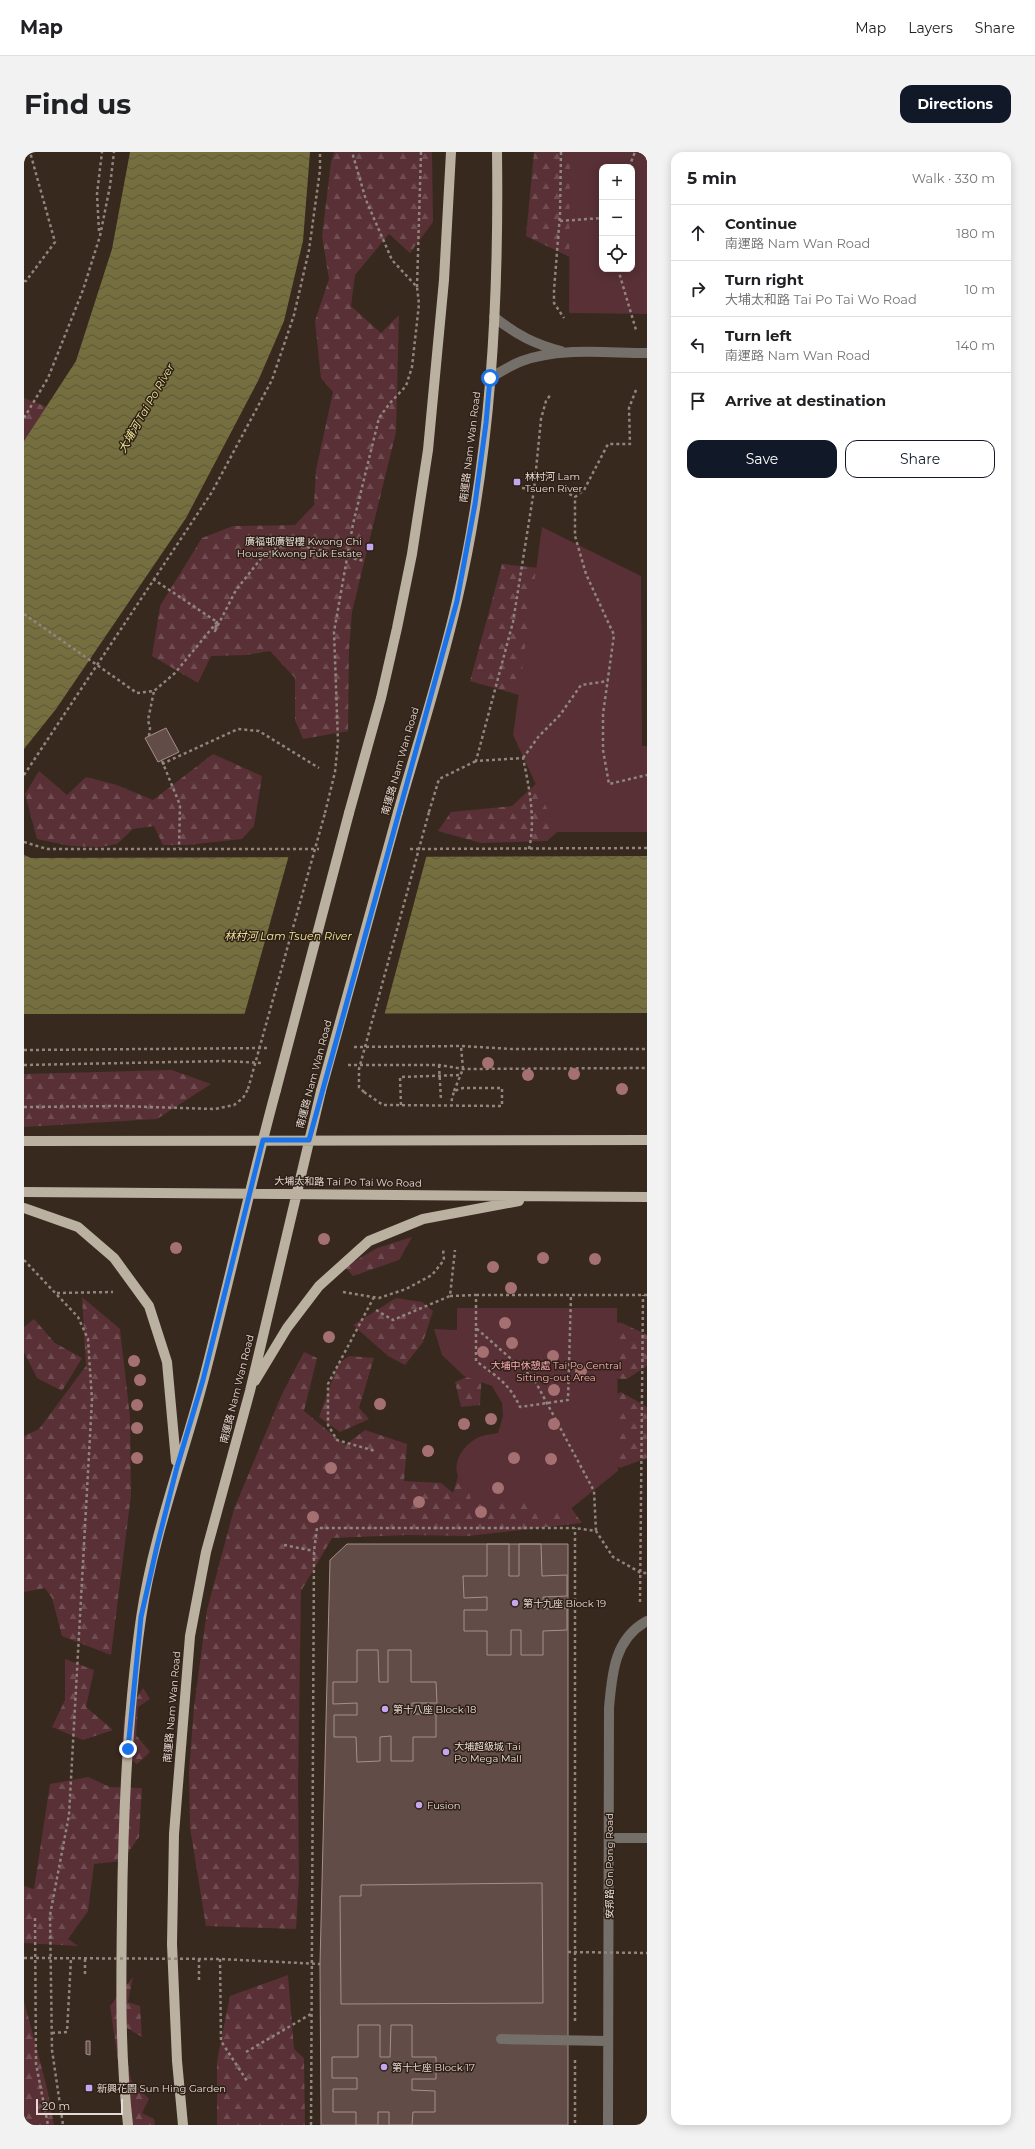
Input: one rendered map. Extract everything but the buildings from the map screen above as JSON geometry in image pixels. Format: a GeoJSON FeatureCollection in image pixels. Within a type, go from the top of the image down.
{"type":"FeatureCollection","features":[{"type":"Feature","properties":{"kind":"main road"},"geometry":{"type":"LineString","coordinates":[[128,2125],[122,2077],[121,1964],[123,1842],[128,1749],[141,1617],[177,1467],[203,1380],[276,1090],[349,813],[363,768],[395,636],[412,554],[427,458],[444,280],[451,152]]}},
{"type":"Feature","properties":{"kind":"main road","name":"南運路 Nam Wan Road"},"geometry":{"type":"LineString","coordinates":[[183,2125],[177,2061],[172,1944],[174,1834],[182,1715],[190,1636],[206,1552],[250,1391],[309,1140],[457,601],[475,504],[486,423],[494,317],[497,152]]}},
{"type":"Feature","properties":{"kind":"main road"},"geometry":{"type":"LineString","coordinates":[[24,1141],[647,1140]]}},
{"type":"Feature","properties":{"kind":"main road","name":"大埔太和路 Tai Po Tai Wo Road"},"geometry":{"type":"LineString","coordinates":[[24,1192],[647,1197]]}},
{"type":"Feature","properties":{"kind":"main road"},"geometry":{"type":"LineString","coordinates":[[250,1391],[287,1328],[319,1286],[369,1241],[424,1218],[541,1197]]}},
{"type":"Feature","properties":{"kind":"main road"},"geometry":{"type":"LineString","coordinates":[[24,1208],[78,1227],[114,1258],[148,1306],[167,1362],[177,1467]]}},
{"type":"Feature","properties":{"kind":"street"},"geometry":{"type":"LineString","coordinates":[[494,317],[516,334],[540,346],[567,353]]}},
{"type":"Feature","properties":{"kind":"street"},"geometry":{"type":"LineString","coordinates":[[490,378],[522,361],[540,356],[567,353],[647,353]]}},
{"type":"Feature","properties":{"kind":"street","name":"安邦路 On Pong Road"},"geometry":{"type":"LineString","coordinates":[[608,2125],[611,1679],[619,1648],[643,1623]]}},
{"type":"Feature","properties":{"kind":"street"},"geometry":{"type":"LineString","coordinates":[[610,1838],[647,1838]]}},
{"type":"Feature","properties":{"kind":"street"},"geometry":{"type":"LineString","coordinates":[[501,2039],[608,2041]]}},
{"type":"Feature","properties":{"kind":"path"},"geometry":{"type":"LineString","coordinates":[[24,281],[26,281],[55,242],[30,152]]}},
{"type":"Feature","properties":{"kind":"path"},"geometry":{"type":"LineString","coordinates":[[100,236],[97,194],[102,152]]}},
{"type":"Feature","properties":{"kind":"path"},"geometry":{"type":"LineString","coordinates":[[24,418],[48,378],[82,290],[100,236],[110,186],[114,152]]}},
{"type":"Feature","properties":{"kind":"path"},"geometry":{"type":"LineString","coordinates":[[24,775],[212,492],[272,380],[294,315],[309,250],[320,170],[320,152]]}},
{"type":"Feature","properties":{"kind":"path"},"geometry":{"type":"LineString","coordinates":[[352,152],[366,200],[392,260],[417,287]]}},
{"type":"Feature","properties":{"kind":"path"},"geometry":{"type":"LineString","coordinates":[[24,1107],[118,1106],[215,1109],[234,1105],[243,1098],[248,1090],[325,813],[334,772],[338,742],[334,632],[347,557],[379,418],[390,403],[406,386],[412,367],[418,304],[417,287],[420,152]]}},
{"type":"Feature","properties":{"kind":"path"},"geometry":{"type":"LineString","coordinates":[[562,152],[560,221],[554,303],[564,318]]}},
{"type":"Feature","properties":{"kind":"path"},"geometry":{"type":"LineString","coordinates":[[630,164],[635,152]]}},
{"type":"Feature","properties":{"kind":"path"},"geometry":{"type":"LineString","coordinates":[[560,221],[599,218]]}},
{"type":"Feature","properties":{"kind":"path"},"geometry":{"type":"LineString","coordinates":[[619,272],[636,330]]}},
{"type":"Feature","properties":{"kind":"path"},"geometry":{"type":"LineString","coordinates":[[636,390],[629,408],[630,444],[608,444],[584,490],[575,498],[575,536],[586,574],[614,635],[603,714],[603,750],[610,784],[647,775]]}},
{"type":"Feature","properties":{"kind":"path"},"geometry":{"type":"LineString","coordinates":[[476,761],[513,622],[534,490],[541,419],[546,401],[551,394]]}},
{"type":"Feature","properties":{"kind":"path"},"geometry":{"type":"LineString","coordinates":[[522,488],[566,492],[575,498]]}},
{"type":"Feature","properties":{"kind":"path"},"geometry":{"type":"LineString","coordinates":[[217,622],[215,631],[236,590],[263,556],[287,542],[364,561]]}},
{"type":"Feature","properties":{"kind":"path"},"geometry":{"type":"LineString","coordinates":[[154,579],[217,622]]}},
{"type":"Feature","properties":{"kind":"path"},"geometry":{"type":"LineString","coordinates":[[24,614],[137,693],[154,691],[175,673],[217,622]]}},
{"type":"Feature","properties":{"kind":"path"},"geometry":{"type":"LineString","coordinates":[[530,849],[532,839],[530,796],[523,758],[539,736],[560,715],[581,686],[608,681]]}},
{"type":"Feature","properties":{"kind":"path"},"geometry":{"type":"LineString","coordinates":[[149,736],[150,728],[148,720],[154,691]]}},
{"type":"Feature","properties":{"kind":"path"},"geometry":{"type":"LineString","coordinates":[[179,848],[180,805],[162,762],[238,729],[259,731],[319,768]]}},
{"type":"Feature","properties":{"kind":"path"},"geometry":{"type":"LineString","coordinates":[[454,1091],[463,1088],[502,1088],[502,1106],[384,1105],[359,1087],[359,1069],[439,779],[476,761],[523,758]]}},
{"type":"Feature","properties":{"kind":"path"},"geometry":{"type":"LineString","coordinates":[[451,1102],[463,1069],[461,1046]]}},
{"type":"Feature","properties":{"kind":"path"},"geometry":{"type":"LineString","coordinates":[[350,1047],[461,1046],[512,1049],[647,1049]]}},
{"type":"Feature","properties":{"kind":"path"},"geometry":{"type":"LineString","coordinates":[[24,1050],[270,1048]]}},
{"type":"Feature","properties":{"kind":"path"},"geometry":{"type":"LineString","coordinates":[[24,1065],[224,1062],[270,1063]]}},
{"type":"Feature","properties":{"kind":"path"},"geometry":{"type":"LineString","coordinates":[[346,1065],[439,1065],[463,1069],[647,1068]]}},
{"type":"Feature","properties":{"kind":"path"},"geometry":{"type":"LineString","coordinates":[[439,1065],[441,1100]]}},
{"type":"Feature","properties":{"kind":"path"},"geometry":{"type":"LineString","coordinates":[[401,1105],[400,1077],[460,1076]]}},
{"type":"Feature","properties":{"kind":"path"},"geometry":{"type":"LineString","coordinates":[[338,1291],[379,1298],[406,1289],[432,1275],[444,1260],[443,1249]]}},
{"type":"Feature","properties":{"kind":"path"},"geometry":{"type":"LineString","coordinates":[[450,1296],[455,1250]]}},
{"type":"Feature","properties":{"kind":"path"},"geometry":{"type":"LineString","coordinates":[[24,1260],[57,1293],[78,1317],[88,1339],[92,1400],[69,1815],[50,1915],[52,2050],[63,2125]]}},
{"type":"Feature","properties":{"kind":"path"},"geometry":{"type":"LineString","coordinates":[[57,1293],[114,1292]]}},
{"type":"Feature","properties":{"kind":"path"},"geometry":{"type":"LineString","coordinates":[[476,1295],[476,1361],[500,1379],[513,1392],[520,1406],[568,1400],[571,1295]]}},
{"type":"Feature","properties":{"kind":"path"},"geometry":{"type":"LineString","coordinates":[[643,1295],[641,1573],[643,1623]]}},
{"type":"Feature","properties":{"kind":"path"},"geometry":{"type":"LineString","coordinates":[[376,1310],[393,1320],[450,1296],[647,1295]]}},
{"type":"Feature","properties":{"kind":"path"},"geometry":{"type":"LineString","coordinates":[[374,1297],[328,1384],[327,1413],[328,1425],[337,1440],[375,1451]]}},
{"type":"Feature","properties":{"kind":"path"},"geometry":{"type":"LineString","coordinates":[[476,1328],[534,1378],[594,1491],[596,1531],[614,1557],[641,1573],[647,1573]]}},
{"type":"Feature","properties":{"kind":"path"},"geometry":{"type":"LineString","coordinates":[[311,2125],[314,1551],[317,1528],[575,1528],[596,1531]]}},
{"type":"Feature","properties":{"kind":"path"},"geometry":{"type":"LineString","coordinates":[[575,1528],[575,2125]]}},
{"type":"Feature","properties":{"kind":"path"},"geometry":{"type":"LineString","coordinates":[[284,1545],[314,1551]]}},
{"type":"Feature","properties":{"kind":"path"},"geometry":{"type":"LineString","coordinates":[[35,1918],[36,2064],[48,2125]]}},
{"type":"Feature","properties":{"kind":"path"},"geometry":{"type":"LineString","coordinates":[[568,1952],[647,1953]]}},
{"type":"Feature","properties":{"kind":"path"},"geometry":{"type":"LineString","coordinates":[[24,1958],[220,1959],[320,1964]]}},
{"type":"Feature","properties":{"kind":"path"},"geometry":{"type":"LineString","coordinates":[[52,2033],[67,2032],[71,1959]]}},
{"type":"Feature","properties":{"kind":"path"},"geometry":{"type":"LineString","coordinates":[[85,1959],[85,1975]]}},
{"type":"Feature","properties":{"kind":"path"},"geometry":{"type":"LineString","coordinates":[[199,1959],[199,1982]]}},
{"type":"Feature","properties":{"kind":"path"},"geometry":{"type":"LineString","coordinates":[[220,1959],[221,2041],[247,2081]]}},
{"type":"Feature","properties":{"kind":"path"},"geometry":{"type":"LineString","coordinates":[[246,2052],[311,2014]]}},
{"type":"Feature","properties":{"kind":"green space"},"geometry":{"type":"Polygon","coordinates":[[[334,152],[432,152],[433,222],[410,253],[389,234],[355,275],[351,306],[381,333],[399,315],[396,432],[352,612],[349,650],[348,731],[303,739],[295,720],[295,678],[270,651],[246,655],[211,656],[198,683],[152,656],[160,606],[202,538],[233,526],[295,525],[314,505],[316,470],[333,392],[321,378],[315,321],[329,279],[322,236],[331,162],[334,152]]]}},
{"type":"Feature","properties":{"kind":"green space"},"geometry":{"type":"Polygon","coordinates":[[[534,152],[647,152],[647,294],[601,272],[635,272],[635,164],[599,164],[599,271],[526,236],[534,152]]]}},
{"type":"Feature","properties":{"kind":"green space"},"geometry":{"type":"Polygon","coordinates":[[[570,152],[647,152],[647,314],[569,313],[570,152]]]}},
{"type":"Feature","properties":{"kind":"green space"},"geometry":{"type":"Polygon","coordinates":[[[24,398],[47,407],[24,441],[24,398]]]}},
{"type":"Feature","properties":{"kind":"green space"},"geometry":{"type":"Polygon","coordinates":[[[542,527],[641,576],[642,746],[647,746],[647,832],[558,832],[513,735],[542,527]]]}},
{"type":"Feature","properties":{"kind":"green space"},"geometry":{"type":"Polygon","coordinates":[[[502,564],[559,570],[594,800],[547,841],[481,843],[438,831],[451,812],[512,806],[541,779],[533,699],[470,681],[502,564]]]}},
{"type":"Feature","properties":{"kind":"green space"},"geometry":{"type":"Polygon","coordinates":[[[213,754],[262,776],[254,826],[242,839],[188,845],[163,845],[154,826],[133,829],[117,844],[100,847],[70,846],[37,839],[25,794],[39,771],[67,795],[86,777],[117,785],[153,800],[213,754]]]}},
{"type":"Feature","properties":{"kind":"green space"},"geometry":{"type":"Polygon","coordinates":[[[172,1070],[211,1084],[157,1119],[24,1127],[24,1074],[172,1070]]]}},
{"type":"Feature","properties":{"kind":"green space"},"geometry":{"type":"Polygon","coordinates":[[[412,1237],[399,1260],[353,1276],[345,1267],[377,1248],[412,1237]]]}},
{"type":"Feature","properties":{"kind":"green space"},"geometry":{"type":"Polygon","coordinates":[[[82,1297],[120,1329],[130,1417],[131,1495],[111,1655],[62,1636],[52,1598],[45,1588],[24,1592],[24,1436],[39,1429],[86,1366],[82,1297]]]}},
{"type":"Feature","properties":{"kind":"green space"},"geometry":{"type":"Polygon","coordinates":[[[396,1298],[422,1302],[433,1311],[423,1342],[405,1365],[388,1356],[353,1325],[396,1298]]]}},
{"type":"Feature","properties":{"kind":"green space","name":"大埔中休憩處 Tai Po Central Sitting-out Area"},"geometry":{"type":"Polygon","coordinates":[[[457,1308],[617,1308],[618,1471],[568,1511],[537,1512],[536,1502],[471,1502],[468,1489],[458,1476],[458,1459],[460,1454],[472,1441],[482,1436],[498,1433],[503,1416],[502,1403],[492,1386],[464,1376],[442,1355],[434,1329],[457,1330],[457,1308]]]}},
{"type":"Feature","properties":{"kind":"green space"},"geometry":{"type":"Polygon","coordinates":[[[34,1319],[55,1343],[82,1358],[62,1391],[37,1378],[24,1352],[24,1327],[34,1319]]]}},
{"type":"Feature","properties":{"kind":"green space"},"geometry":{"type":"Polygon","coordinates":[[[593,1319],[622,1323],[647,1335],[647,1366],[627,1379],[597,1378],[593,1319]]]}},
{"type":"Feature","properties":{"kind":"green space"},"geometry":{"type":"Polygon","coordinates":[[[304,1352],[317,1358],[304,1411],[345,1445],[365,1430],[407,1444],[404,1481],[441,1483],[453,1493],[468,1444],[557,1488],[582,1523],[468,1536],[408,1535],[332,1538],[301,1591],[298,1786],[299,1877],[296,1929],[206,1926],[190,1828],[189,1772],[194,1707],[207,1610],[234,1509],[282,1394],[304,1352]]]}},
{"type":"Feature","properties":{"kind":"green space"},"geometry":{"type":"Polygon","coordinates":[[[349,1356],[374,1358],[359,1408],[369,1419],[340,1432],[319,1417],[338,1364],[349,1356]]]}},
{"type":"Feature","properties":{"kind":"green space"},"geometry":{"type":"Polygon","coordinates":[[[482,1370],[480,1405],[461,1407],[455,1382],[482,1370]]]}},
{"type":"Feature","properties":{"kind":"green space"},"geometry":{"type":"Polygon","coordinates":[[[621,1392],[647,1407],[647,1458],[620,1468],[592,1449],[587,1411],[621,1392]]]}},
{"type":"Feature","properties":{"kind":"green space"},"geometry":{"type":"Polygon","coordinates":[[[65,1659],[94,1670],[86,1707],[113,1730],[83,1740],[52,1727],[65,1700],[65,1659]]]}},
{"type":"Feature","properties":{"kind":"green space"},"geometry":{"type":"Polygon","coordinates":[[[143,1688],[150,1699],[138,1707],[136,1735],[150,1752],[137,1764],[122,1752],[124,1718],[143,1688]]]}},
{"type":"Feature","properties":{"kind":"green space"},"geometry":{"type":"Polygon","coordinates":[[[88,1777],[110,1787],[142,1788],[139,1837],[122,1861],[94,1864],[88,1911],[68,1939],[78,1946],[24,1943],[24,1886],[34,1889],[50,1784],[88,1777]]]}},
{"type":"Feature","properties":{"kind":"green space"},"geometry":{"type":"Polygon","coordinates":[[[288,1975],[294,2049],[304,2058],[305,2125],[217,2125],[217,2061],[230,1996],[288,1975]]]}},
{"type":"Feature","properties":{"kind":"green space"},"geometry":{"type":"Polygon","coordinates":[[[133,1977],[128,2002],[140,2006],[142,2037],[127,2028],[126,2054],[131,2080],[149,2099],[142,2113],[154,2119],[155,2125],[131,2125],[122,2088],[110,2006],[133,1977]]]}},
{"type":"Feature","properties":{"kind":"green space"},"geometry":{"type":"Polygon","coordinates":[[[24,2001],[47,2088],[54,2125],[24,2125],[24,2001]]]}},
{"type":"Feature","properties":{"kind":"water","name":"大埔河 Tai Po River"},"geometry":{"type":"Polygon","coordinates":[[[130,152],[310,152],[303,241],[284,321],[258,381],[186,518],[56,709],[24,749],[24,441],[76,361],[112,249],[130,152]]]}},
{"type":"Feature","properties":{"kind":"water"},"geometry":{"type":"Polygon","coordinates":[[[24,855],[31,858],[647,856],[647,1013],[24,1014],[24,855]]]}},
{"type":"Feature","properties":{"kind":"pier"},"geometry":{"type":"Polygon","coordinates":[[[427,854],[384,1016],[244,1016],[289,855],[427,854]]]}},
{"type":"Feature","properties":{"kind":"place","name":"林村河 Lam Tsuen River"},"geometry":{"type":"Point","coordinates":[517,482]}},
{"type":"Feature","properties":{"kind":"place","name":"廣福邨廣智樓 Kwong Chi House Kwong Fuk Estate"},"geometry":{"type":"Point","coordinates":[370,547]}},
{"type":"Feature","properties":{"kind":"place","name":"第十九座 Block 19"},"geometry":{"type":"Point","coordinates":[515,1603]}},
{"type":"Feature","properties":{"kind":"place","name":"第十八座 Block 18"},"geometry":{"type":"Point","coordinates":[385,1709]}},
{"type":"Feature","properties":{"kind":"place","name":"大埔超級城 Tai Po Mega Mall"},"geometry":{"type":"Point","coordinates":[446,1752]}},
{"type":"Feature","properties":{"kind":"place","name":"Fusion"},"geometry":{"type":"Point","coordinates":[419,1805]}},
{"type":"Feature","properties":{"kind":"place","name":"第十七座 Block 17"},"geometry":{"type":"Point","coordinates":[384,2067]}},
{"type":"Feature","properties":{"kind":"place","name":"新興花園 Sun Hing Garden"},"geometry":{"type":"Point","coordinates":[89,2088]}},
{"type":"Feature","properties":{"kind":"route"},"geometry":{"type":"LineString","coordinates":[[128,1749],[141,1617],[177,1467],[203,1380],[263,1140],[309,1140],[457,601],[475,504],[486,423],[490,378]]}}]}
